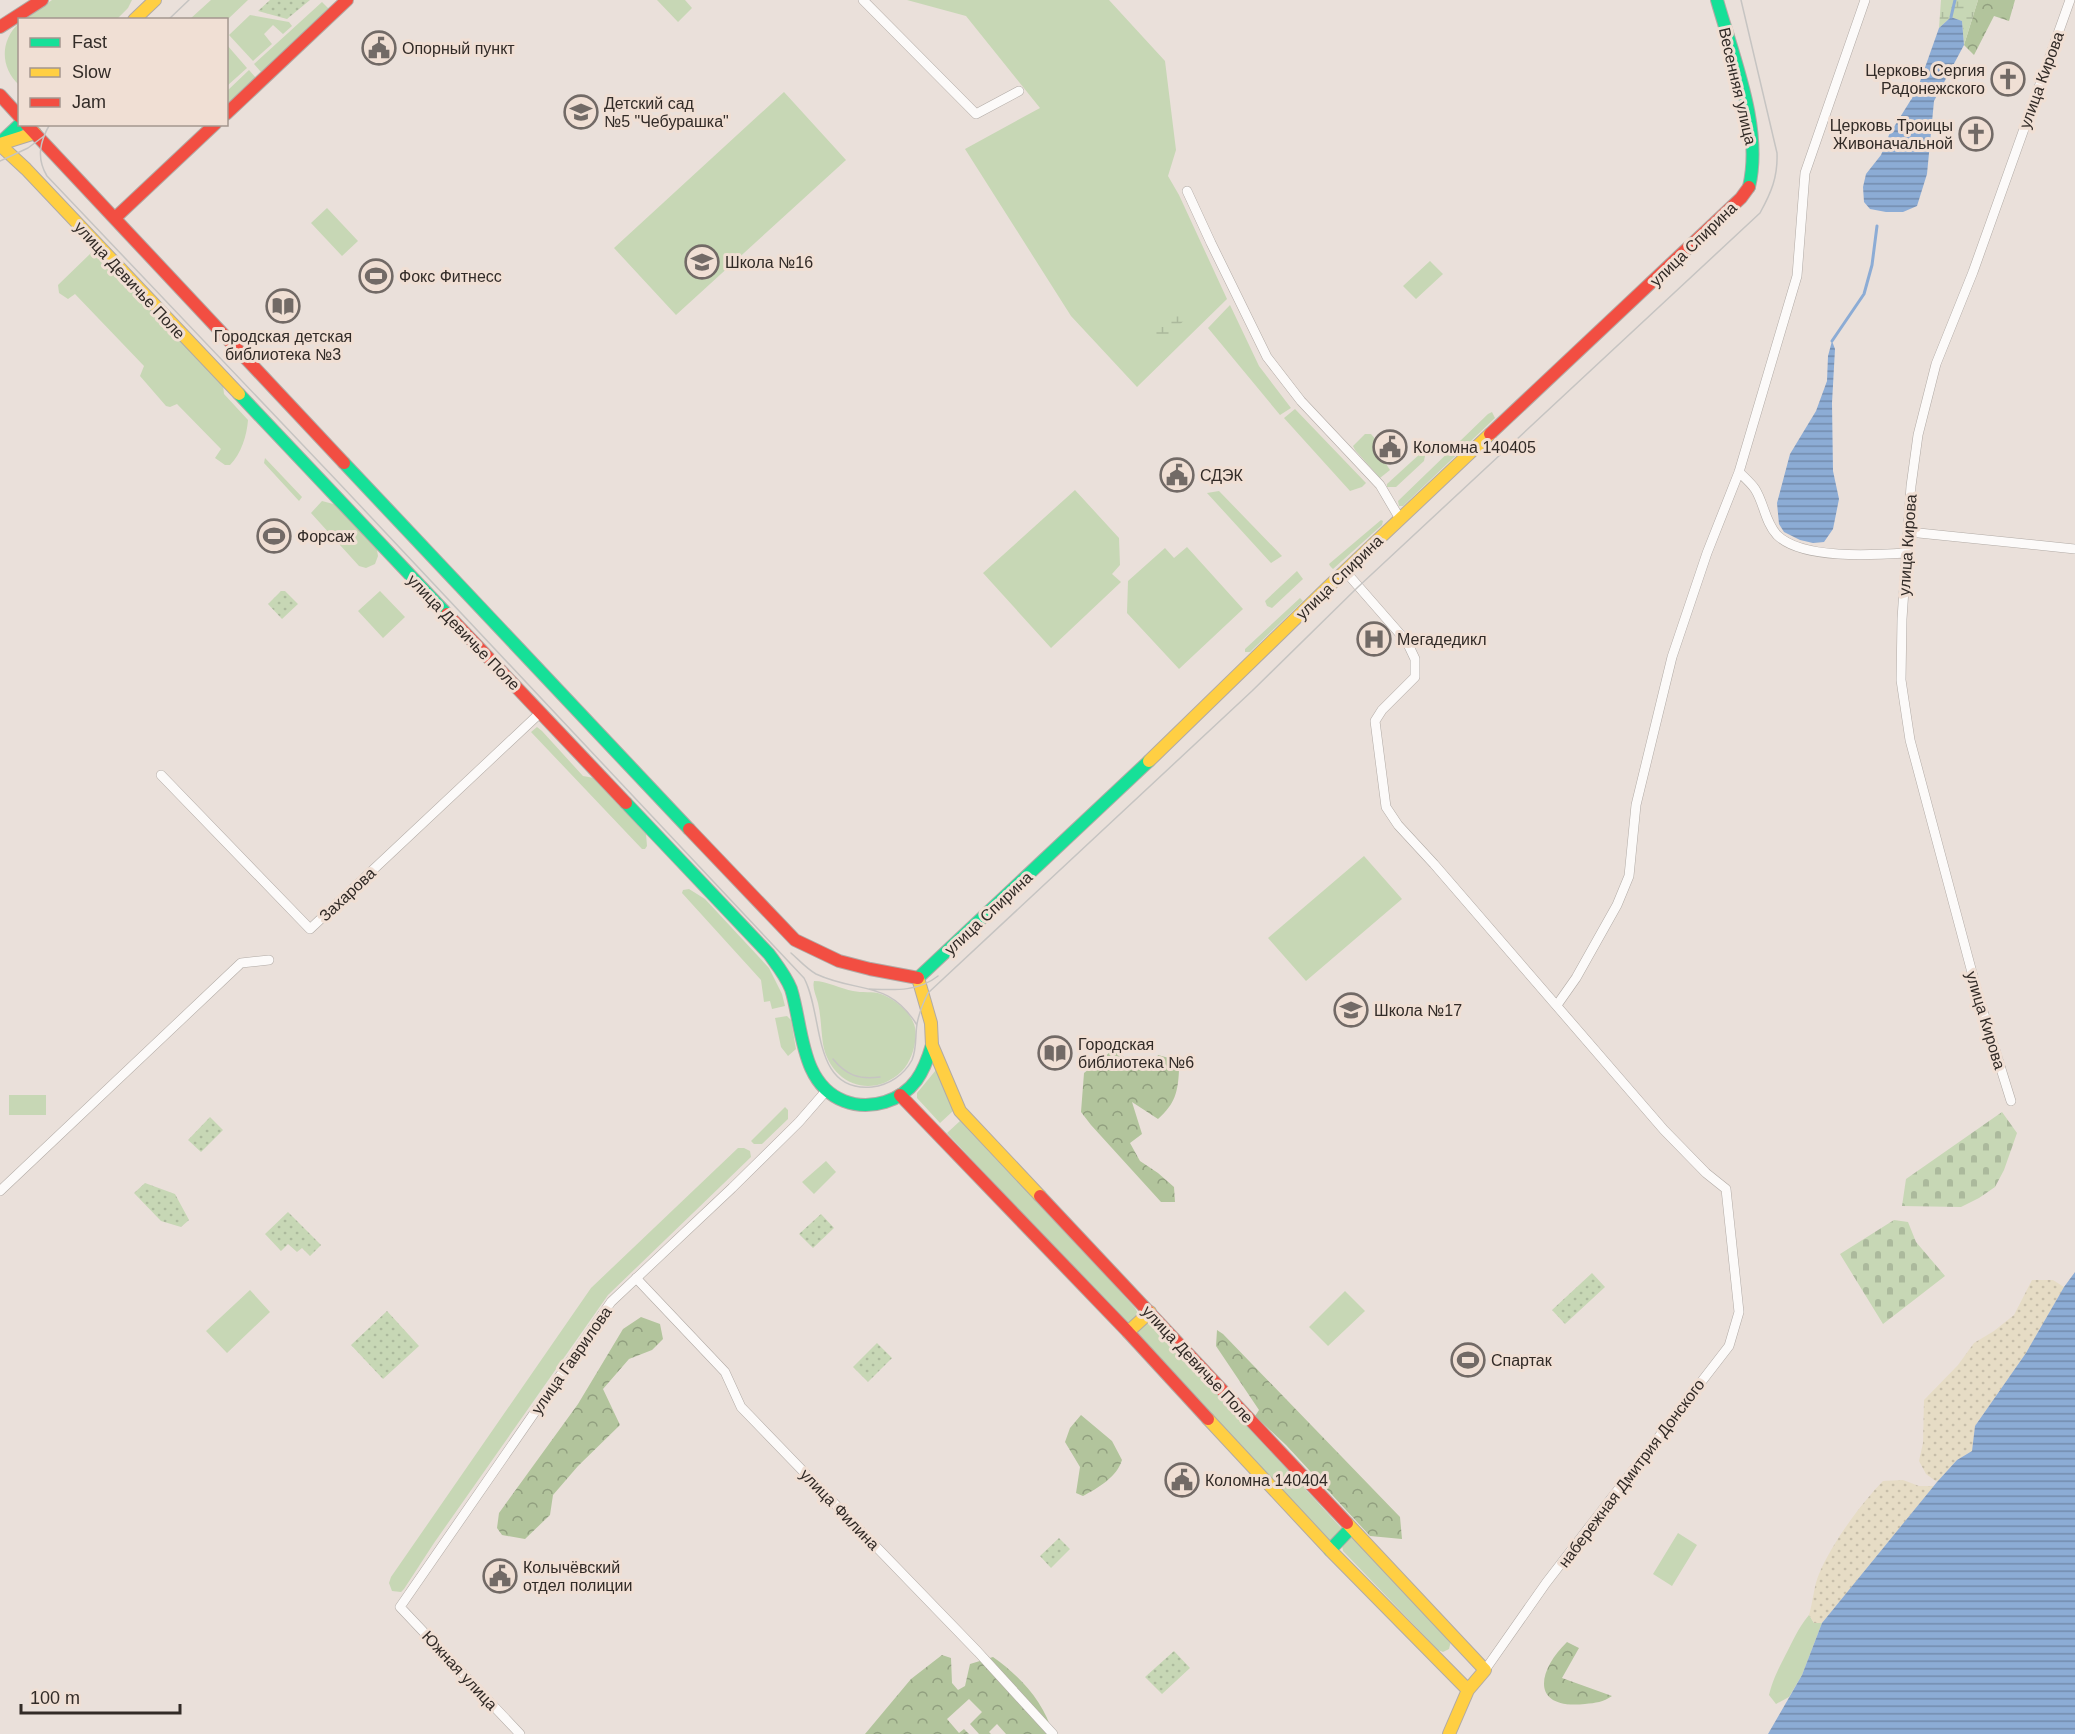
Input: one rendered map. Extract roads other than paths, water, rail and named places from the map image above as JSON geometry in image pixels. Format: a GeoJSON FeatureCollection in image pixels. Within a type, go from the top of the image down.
{"type":"FeatureCollection","features":[{"type":"Feature","properties":{"kind":"main road"},"geometry":{"type":"LineString","coordinates":[[0,27],[42,0]]}},
{"type":"Feature","properties":{"kind":"main road"},"geometry":{"type":"LineString","coordinates":[[136,18],[155,0]]}},
{"type":"Feature","properties":{"kind":"main road"},"geometry":{"type":"LineString","coordinates":[[228,112],[347,0]]}},
{"type":"Feature","properties":{"kind":"main road","name":"Весенняя улица"},"geometry":{"type":"LineString","coordinates":[[1717,0],[1753,141],[1752,172]]}},
{"type":"Feature","properties":{"kind":"main road"},"geometry":{"type":"LineString","coordinates":[[0,95],[18,115]]}},
{"type":"Feature","properties":{"kind":"main road"},"geometry":{"type":"LineString","coordinates":[[0,144],[18,126]]}},
{"type":"Feature","properties":{"kind":"main road"},"geometry":{"type":"LineString","coordinates":[[115,218],[213,126]]}},
{"type":"Feature","properties":{"kind":"main road"},"geometry":{"type":"LineString","coordinates":[[0,144],[31,129]]}},
{"type":"Feature","properties":{"kind":"main road","name":"улица Девичье Поле"},"geometry":{"type":"LineString","coordinates":[[0,144],[769,954],[790,987],[810,1066],[826,1091],[836,1098],[864,1105],[880,1104],[900,1095],[916,1084],[926,1068],[932,1045],[931,1023],[918,978],[856,967],[810,950],[795,940],[504,634],[31,129]]}},
{"type":"Feature","properties":{"kind":"main road","name":"улица Спирина"},"geometry":{"type":"LineString","coordinates":[[918,978],[1136,774],[1345,571],[1725,214],[1749,186],[1752,172]]}},
{"type":"Feature","properties":{"kind":"main road","name":"улица Девичье Поле"},"geometry":{"type":"LineString","coordinates":[[932,1045],[960,1111],[1485,1670]]}},
{"type":"Feature","properties":{"kind":"main road","name":"улица Девичье Поле"},"geometry":{"type":"LineString","coordinates":[[900,1095],[1128,1332],[1330,1550],[1468,1690]]}},
{"type":"Feature","properties":{"kind":"main road"},"geometry":{"type":"LineString","coordinates":[[1128,1332],[1150,1312]]}},
{"type":"Feature","properties":{"kind":"main road"},"geometry":{"type":"LineString","coordinates":[[1330,1550],[1352,1528]]}},
{"type":"Feature","properties":{"kind":"main road","name":"набережная Дмитрия Донского"},"geometry":{"type":"LineString","coordinates":[[1449,1734],[1468,1690],[1485,1670]]}},
{"type":"Feature","properties":{"kind":"street"},"geometry":{"type":"LineString","coordinates":[[863,0],[976,114],[1019,91]]}},
{"type":"Feature","properties":{"kind":"street"},"geometry":{"type":"LineString","coordinates":[[1345,571],[1407,642],[1415,659],[1415,677],[1382,710],[1375,721],[1386,807],[1398,825],[1557,1005],[1576,978],[1602,932],[1621,897],[1629,876],[1636,805],[1672,657],[1707,553],[1739,472],[1797,276],[1804,173],[1865,0]]}},
{"type":"Feature","properties":{"kind":"street","name":"улица Кирова"},"geometry":{"type":"LineString","coordinates":[[2011,1101],[1978,995],[1910,740],[1901,680],[1902,619],[1911,486],[1918,435],[1936,364],[1973,272],[2070,0]]}},
{"type":"Feature","properties":{"kind":"street"},"geometry":{"type":"LineString","coordinates":[[1187,191],[1267,357],[1301,401],[1380,486],[1400,519]]}},
{"type":"Feature","properties":{"kind":"street"},"geometry":{"type":"LineString","coordinates":[[1739,472],[1755,488],[1767,518],[1777,535],[1796,546],[1836,554],[1907,553]]}},
{"type":"Feature","properties":{"kind":"street"},"geometry":{"type":"LineString","coordinates":[[1909,532],[2075,549]]}},
{"type":"Feature","properties":{"kind":"street","name":"Захарова"},"geometry":{"type":"LineString","coordinates":[[160,775],[310,929],[540,713]]}},
{"type":"Feature","properties":{"kind":"street"},"geometry":{"type":"LineString","coordinates":[[0,1191],[241,963],[269,960]]}},
{"type":"Feature","properties":{"kind":"street","name":"набережная Дмитрия Донского"},"geometry":{"type":"LineString","coordinates":[[1485,1670],[1546,1583],[1729,1346],[1739,1312],[1726,1189],[1706,1173],[1664,1130],[1557,1005]]}},
{"type":"Feature","properties":{"kind":"street","name":"улица Гаврилова"},"geometry":{"type":"LineString","coordinates":[[400,1607],[611,1302],[732,1188],[799,1122],[826,1091]]}},
{"type":"Feature","properties":{"kind":"street","name":"улица Филина"},"geometry":{"type":"LineString","coordinates":[[636,1278],[725,1372],[741,1407],[973,1647],[1053,1734]]}},
{"type":"Feature","properties":{"kind":"street","name":"Южная улица"},"geometry":{"type":"LineString","coordinates":[[400,1607],[520,1734]]}},
{"type":"Feature","properties":{"kind":"water"},"geometry":{"type":"Polygon","coordinates":[[[1951,17],[1962,21],[1964,45],[1934,101],[1927,174],[1917,206],[1903,212],[1870,209],[1864,202],[1863,187],[1866,174],[1881,155],[1889,135],[1917,90],[1939,28],[1951,17]]]}},
{"type":"Feature","properties":{"kind":"water"},"geometry":{"type":"Polygon","coordinates":[[[1832,341],[1835,349],[1832,403],[1833,471],[1839,499],[1833,529],[1824,542],[1813,543],[1800,540],[1784,532],[1779,524],[1777,503],[1790,454],[1816,411],[1827,381],[1828,356],[1832,341]]]}},
{"type":"Feature","properties":{"kind":"water"},"geometry":{"type":"Polygon","coordinates":[[[2075,1272],[2075,1734],[1768,1734],[1802,1675],[1822,1623],[1937,1482],[1957,1460],[1972,1451],[1975,1426],[2026,1353],[2075,1272]]]}},
{"type":"Feature","properties":{"kind":"waterway"},"geometry":{"type":"LineString","coordinates":[[1951,17],[1955,0]]}},
{"type":"Feature","properties":{"kind":"waterway"},"geometry":{"type":"LineString","coordinates":[[1832,341],[1864,294],[1872,265],[1877,226]]}},
{"type":"Feature","properties":{"kind":"tram line"},"geometry":{"type":"LineString","coordinates":[[170,18],[189,0]]}},
{"type":"Feature","properties":{"kind":"tram line"},"geometry":{"type":"LineString","coordinates":[[49,126],[40,156],[47,176],[804,978],[829,1065],[838,1078],[852,1086],[872,1087],[895,1078],[912,1060],[915,1051],[916,1028],[928,993],[1252,691],[1358,587],[1760,213],[1773,184],[1777,153],[1741,0]]}},
{"type":"Feature","properties":{"kind":"tram line"},"geometry":{"type":"LineString","coordinates":[[0,161],[28,148],[44,136]]}},
{"type":"Feature","properties":{"kind":"tram line"},"geometry":{"type":"LineString","coordinates":[[791,953],[816,974],[872,990],[895,1000],[917,1025]]}},
{"type":"Feature","properties":{"kind":"tram line"},"geometry":{"type":"LineString","coordinates":[[869,989],[897,990],[914,987],[938,976]]}},
{"type":"Feature","properties":{"kind":"tram line"},"geometry":{"type":"LineString","coordinates":[[833,1059],[848,1073],[866,1078],[880,1077]]}},
{"type":"Feature","properties":{"kind":"place","name":"Опорный пункт"},"geometry":{"type":"Point","coordinates":[379,48]}},
{"type":"Feature","properties":{"kind":"place","name":"Церковь Сергия Радонежского"},"geometry":{"type":"Point","coordinates":[2008,79]}},
{"type":"Feature","properties":{"kind":"place","name":"Детский сад №5 \"Чебурашка\""},"geometry":{"type":"Point","coordinates":[581,112]}},
{"type":"Feature","properties":{"kind":"place","name":"Церковь Троицы Живоначальной"},"geometry":{"type":"Point","coordinates":[1976,134]}},
{"type":"Feature","properties":{"kind":"place","name":"Школа №16"},"geometry":{"type":"Point","coordinates":[702,262]}},
{"type":"Feature","properties":{"kind":"place","name":"Фокс Фитнесс"},"geometry":{"type":"Point","coordinates":[376,276]}},
{"type":"Feature","properties":{"kind":"place","name":"Городская детская библиотека №3"},"geometry":{"type":"Point","coordinates":[283,306]}},
{"type":"Feature","properties":{"kind":"place","name":"Коломна 140405"},"geometry":{"type":"Point","coordinates":[1390,447]}},
{"type":"Feature","properties":{"kind":"place","name":"СДЭК"},"geometry":{"type":"Point","coordinates":[1177,475]}},
{"type":"Feature","properties":{"kind":"place","name":"Форсаж"},"geometry":{"type":"Point","coordinates":[274,536]}},
{"type":"Feature","properties":{"kind":"place","name":"Мегадедикл"},"geometry":{"type":"Point","coordinates":[1374,639]}},
{"type":"Feature","properties":{"kind":"place","name":"Школа №17"},"geometry":{"type":"Point","coordinates":[1351,1010]}},
{"type":"Feature","properties":{"kind":"place","name":"Городская библиотека №6"},"geometry":{"type":"Point","coordinates":[1055,1053]}},
{"type":"Feature","properties":{"kind":"place","name":"Спартак"},"geometry":{"type":"Point","coordinates":[1468,1360]}},
{"type":"Feature","properties":{"kind":"place","name":"Коломна 140404"},"geometry":{"type":"Point","coordinates":[1182,1480]}},
{"type":"Feature","properties":{"kind":"place","name":"Колычёвский отдел полиции"},"geometry":{"type":"Point","coordinates":[500,1576]}}]}
